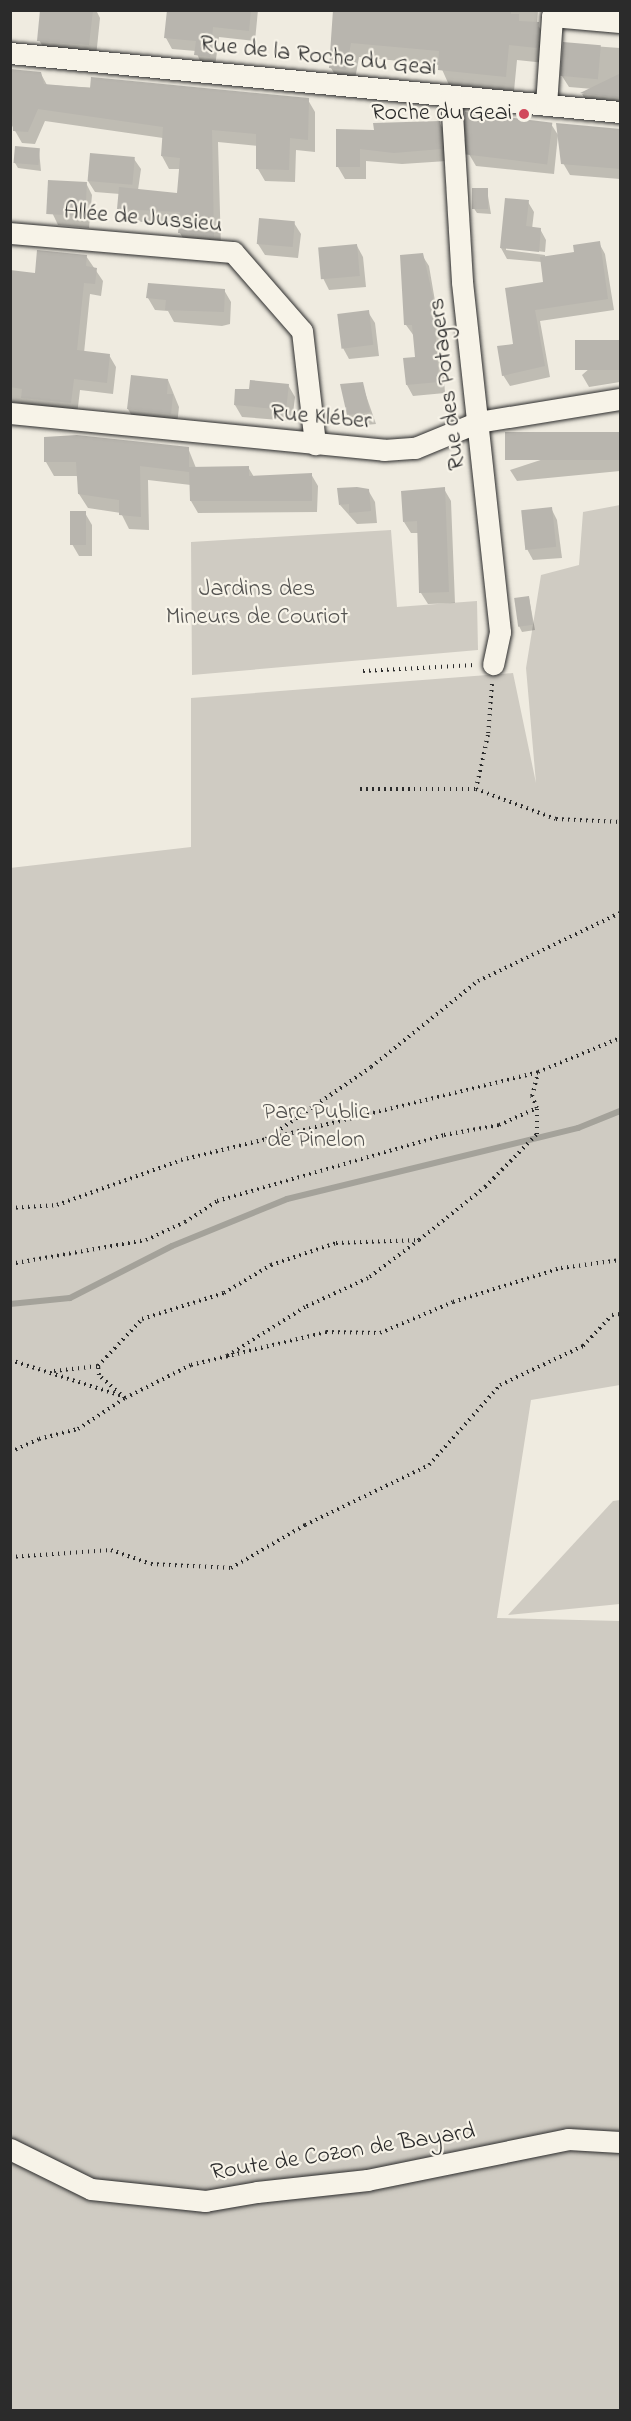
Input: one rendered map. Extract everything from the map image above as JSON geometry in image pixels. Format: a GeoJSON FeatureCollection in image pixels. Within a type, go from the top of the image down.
{"type":"FeatureCollection","features":[{"type":"Feature","properties":{"kind":"street"},"geometry":{"type":"LineString","coordinates":[[546,105],[552,13],[621,22]]}},
{"type":"Feature","properties":{"kind":"street","name":"Rue de la Roche du Geai"},"geometry":{"type":"LineString","coordinates":[[10,53],[621,112]]}},
{"type":"Feature","properties":{"kind":"street","name":"Rue des Potagers"},"geometry":{"type":"LineString","coordinates":[[451,96],[462,282],[500,632],[493,664]]}},
{"type":"Feature","properties":{"kind":"street","name":"Allée de Jussieu"},"geometry":{"type":"LineString","coordinates":[[10,233],[233,252],[302,332],[315,444]]}},
{"type":"Feature","properties":{"kind":"street","name":"Rue Kléber"},"geometry":{"type":"LineString","coordinates":[[10,413],[384,450],[415,448],[478,422],[621,399]]}},
{"type":"Feature","properties":{"kind":"street","name":"Route de Cozon de Bayard"},"geometry":{"type":"LineString","coordinates":[[10,2149],[91,2189],[205,2202],[257,2192],[367,2180],[568,2139],[621,2142]]}},
{"type":"Feature","properties":{"kind":"path"},"geometry":{"type":"LineString","coordinates":[[363,671],[493,664],[488,735],[476,789]]}},
{"type":"Feature","properties":{"kind":"path"},"geometry":{"type":"LineString","coordinates":[[360,789],[476,789],[556,819],[621,822]]}},
{"type":"Feature","properties":{"kind":"path"},"geometry":{"type":"LineString","coordinates":[[263,1141],[371,1067],[478,981],[621,913]]}},
{"type":"Feature","properties":{"kind":"path"},"geometry":{"type":"LineString","coordinates":[[10,1208],[57,1204],[181,1161],[538,1072],[621,1038]]}},
{"type":"Feature","properties":{"kind":"path"},"geometry":{"type":"LineString","coordinates":[[224,1358],[304,1307],[368,1278],[420,1240],[485,1187],[537,1134],[537,1108],[532,1096],[538,1072]]}},
{"type":"Feature","properties":{"kind":"path"},"geometry":{"type":"LineString","coordinates":[[10,1264],[146,1240],[185,1222],[217,1201],[444,1135],[499,1125],[537,1108]]}},
{"type":"Feature","properties":{"kind":"path"},"geometry":{"type":"LineString","coordinates":[[52,1371],[98,1366],[142,1319],[224,1293],[271,1265],[336,1243],[420,1240]]}},
{"type":"Feature","properties":{"kind":"path"},"geometry":{"type":"LineString","coordinates":[[10,1452],[39,1439],[78,1429],[125,1398],[191,1365],[326,1332],[380,1333],[453,1302],[561,1268],[621,1260]]}},
{"type":"Feature","properties":{"kind":"path"},"geometry":{"type":"LineString","coordinates":[[10,1557],[111,1550],[151,1564],[231,1568],[305,1525],[429,1466],[500,1385],[583,1346],[612,1315],[621,1314]]}},
{"type":"Feature","properties":{"kind":"path"},"geometry":{"type":"LineString","coordinates":[[10,1360],[52,1371],[125,1398]]}},
{"type":"Feature","properties":{"kind":"path"},"geometry":{"type":"LineString","coordinates":[[98,1366],[99,1375],[125,1398]]}},
{"type":"Feature","properties":{"kind":"green space","name":"Parc Public de Pinelon"},"geometry":{"type":"Polygon","coordinates":[[[620,505],[620,1385],[531,1400],[497,1618],[620,1621],[620,2410],[11,2410],[10,868],[191,847],[191,698],[513,673],[536,783],[526,668],[541,575],[579,565],[583,512],[620,505]]]}},
{"type":"Feature","properties":{"kind":"green space","name":"Jardins des Mineurs de Couriot"},"geometry":{"type":"Polygon","coordinates":[[[391,530],[397,607],[477,601],[478,650],[192,675],[191,542],[391,530]]]}},
{"type":"Feature","properties":{"kind":"green space"},"geometry":{"type":"Polygon","coordinates":[[[620,1500],[620,1604],[508,1615],[613,1501],[620,1500]]]}},
{"type":"Feature","properties":{"kind":"building"},"geometry":{"type":"Polygon","coordinates":[[[40,10],[93,10],[89,45],[37,41],[40,10]]]}},
{"type":"Feature","properties":{"kind":"building"},"geometry":{"type":"Polygon","coordinates":[[[167,10],[251,10],[249,31],[213,27],[210,57],[194,55],[196,41],[164,38],[167,10]]]}},
{"type":"Feature","properties":{"kind":"building"},"geometry":{"type":"Polygon","coordinates":[[[333,10],[511,10],[511,14],[519,14],[519,21],[539,22],[537,48],[509,45],[506,77],[438,70],[439,51],[351,43],[346,70],[329,68],[333,10]]]}},
{"type":"Feature","properties":{"kind":"building"},"geometry":{"type":"Polygon","coordinates":[[[563,42],[601,45],[598,79],[560,76],[563,42]]]}},
{"type":"Feature","properties":{"kind":"building"},"geometry":{"type":"Polygon","coordinates":[[[10,69],[41,72],[44,84],[90,88],[91,77],[309,98],[308,140],[290,138],[289,170],[256,169],[256,134],[212,130],[214,237],[178,233],[180,212],[117,209],[119,187],[177,193],[180,158],[161,156],[163,127],[38,109],[28,132],[13,131],[10,69]]]}},
{"type":"Feature","properties":{"kind":"building"},"geometry":{"type":"Polygon","coordinates":[[[621,73],[621,98],[580,93],[621,73]]]}},
{"type":"Feature","properties":{"kind":"building"},"geometry":{"type":"Polygon","coordinates":[[[465,112],[552,123],[547,164],[460,154],[465,112]]]}},
{"type":"Feature","properties":{"kind":"building"},"geometry":{"type":"Polygon","coordinates":[[[440,121],[441,149],[394,153],[360,149],[360,167],[336,167],[336,129],[374,130],[373,123],[440,121]]]}},
{"type":"Feature","properties":{"kind":"building"},"geometry":{"type":"Polygon","coordinates":[[[556,123],[621,129],[621,169],[561,164],[556,123]]]}},
{"type":"Feature","properties":{"kind":"building"},"geometry":{"type":"Polygon","coordinates":[[[15,146],[40,148],[38,165],[14,163],[15,146]]]}},
{"type":"Feature","properties":{"kind":"building"},"geometry":{"type":"Polygon","coordinates":[[[90,153],[135,157],[132,185],[88,181],[90,153]]]}},
{"type":"Feature","properties":{"kind":"building"},"geometry":{"type":"Polygon","coordinates":[[[48,180],[87,182],[85,216],[46,214],[48,180]]]}},
{"type":"Feature","properties":{"kind":"building"},"geometry":{"type":"Polygon","coordinates":[[[472,188],[488,188],[488,209],[472,209],[472,188]]]}},
{"type":"Feature","properties":{"kind":"building"},"geometry":{"type":"Polygon","coordinates":[[[505,198],[529,200],[526,226],[541,228],[539,252],[500,248],[505,198]]]}},
{"type":"Feature","properties":{"kind":"building"},"geometry":{"type":"Polygon","coordinates":[[[259,218],[295,221],[293,247],[257,244],[259,218]]]}},
{"type":"Feature","properties":{"kind":"building"},"geometry":{"type":"Polygon","coordinates":[[[600,241],[608,299],[535,310],[545,366],[502,376],[497,346],[513,344],[505,288],[543,282],[540,257],[574,252],[573,245],[600,241]]]}},
{"type":"Feature","properties":{"kind":"building"},"geometry":{"type":"Polygon","coordinates":[[[357,244],[360,276],[321,279],[318,247],[357,244]]]}},
{"type":"Feature","properties":{"kind":"building"},"geometry":{"type":"Polygon","coordinates":[[[37,250],[87,255],[86,266],[97,268],[95,284],[84,283],[77,350],[110,354],[107,383],[74,379],[71,403],[21,398],[22,389],[10,387],[10,270],[35,273],[37,250]]]}},
{"type":"Feature","properties":{"kind":"building"},"geometry":{"type":"Polygon","coordinates":[[[423,253],[433,297],[439,382],[406,385],[403,358],[415,357],[412,325],[404,325],[400,255],[423,253]]]}},
{"type":"Feature","properties":{"kind":"building"},"geometry":{"type":"Polygon","coordinates":[[[148,283],[225,289],[224,312],[165,310],[166,300],[146,298],[148,283]]]}},
{"type":"Feature","properties":{"kind":"building"},"geometry":{"type":"Polygon","coordinates":[[[369,310],[373,345],[342,349],[337,314],[369,310]]]}},
{"type":"Feature","properties":{"kind":"building"},"geometry":{"type":"Polygon","coordinates":[[[575,340],[620,340],[620,370],[575,370],[575,340]]]}},
{"type":"Feature","properties":{"kind":"building"},"geometry":{"type":"Polygon","coordinates":[[[131,375],[168,379],[167,394],[173,394],[171,414],[127,409],[131,375]]]}},
{"type":"Feature","properties":{"kind":"building"},"geometry":{"type":"Polygon","coordinates":[[[250,380],[289,384],[286,410],[234,405],[235,389],[249,389],[250,380]]]}},
{"type":"Feature","properties":{"kind":"building"},"geometry":{"type":"Polygon","coordinates":[[[363,382],[370,412],[347,415],[340,384],[363,382]]]}},
{"type":"Feature","properties":{"kind":"building"},"geometry":{"type":"Polygon","coordinates":[[[505,432],[620,432],[620,460],[505,460],[505,432]]]}},
{"type":"Feature","properties":{"kind":"building"},"geometry":{"type":"Polygon","coordinates":[[[77,435],[189,447],[189,472],[140,466],[141,517],[119,515],[119,500],[78,494],[76,462],[44,462],[44,437],[77,435]]]}},
{"type":"Feature","properties":{"kind":"building"},"geometry":{"type":"Polygon","coordinates":[[[249,466],[249,476],[312,473],[312,501],[190,501],[189,467],[249,466]]]}},
{"type":"Feature","properties":{"kind":"building"},"geometry":{"type":"Polygon","coordinates":[[[445,487],[449,592],[419,593],[417,521],[403,522],[401,491],[445,487]]]}},
{"type":"Feature","properties":{"kind":"building"},"geometry":{"type":"Polygon","coordinates":[[[337,488],[369,489],[371,511],[349,513],[349,504],[339,505],[337,488]]]}},
{"type":"Feature","properties":{"kind":"building"},"geometry":{"type":"Polygon","coordinates":[[[552,507],[556,547],[525,550],[521,510],[552,507]]]}},
{"type":"Feature","properties":{"kind":"building"},"geometry":{"type":"Polygon","coordinates":[[[70,511],[86,511],[86,545],[70,545],[70,511]]]}},
{"type":"Feature","properties":{"kind":"building"},"geometry":{"type":"Polygon","coordinates":[[[529,596],[533,625],[518,627],[514,598],[529,596]]]}},
{"type":"Feature","properties":{"kind":"waterway"},"geometry":{"type":"LineString","coordinates":[[10,1304],[70,1298],[172,1246],[287,1199],[578,1128],[620,1111]]}},
{"type":"Feature","properties":{"kind":"place","name":"Roche du Geai"},"geometry":{"type":"Point","coordinates":[524,114]}}]}
